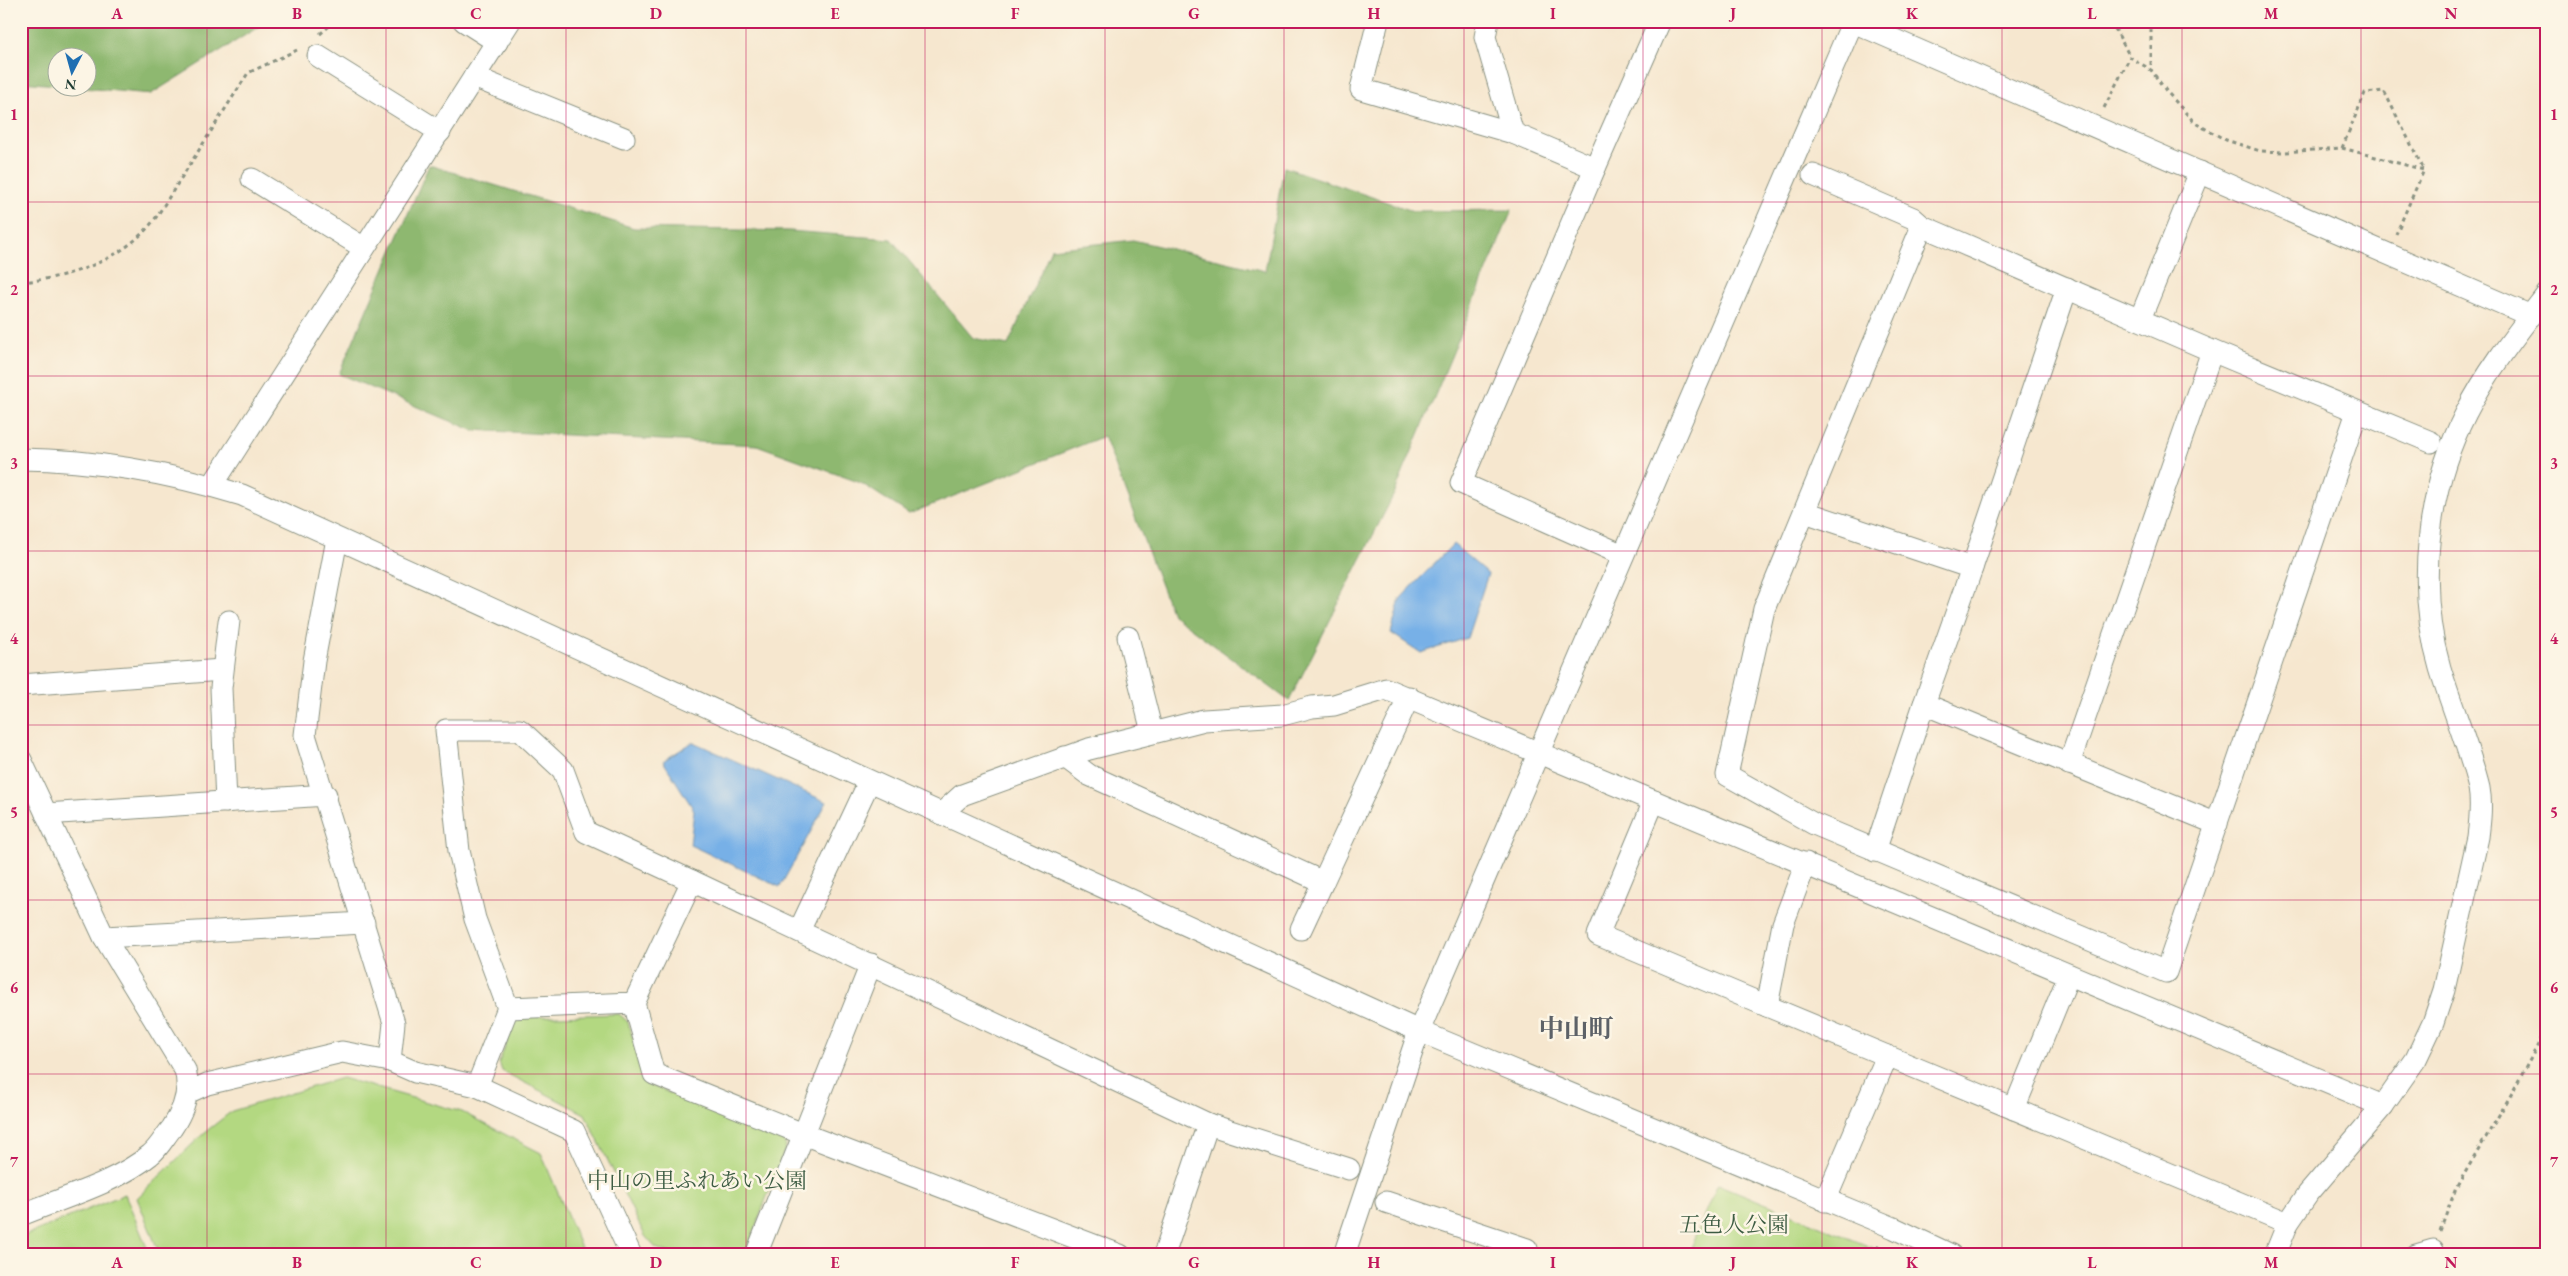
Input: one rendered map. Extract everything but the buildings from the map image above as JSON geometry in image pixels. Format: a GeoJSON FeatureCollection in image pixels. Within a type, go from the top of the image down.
{"type":"FeatureCollection","features":[{"type":"Feature","properties":{"kind":"street"},"geometry":{"type":"LineString","coordinates":[[464,21],[496,42]]}},
{"type":"Feature","properties":{"kind":"street"},"geometry":{"type":"LineString","coordinates":[[212,486],[510,21]]}},
{"type":"Feature","properties":{"kind":"street"},"geometry":{"type":"LineString","coordinates":[[1378,21],[1361,88],[1513,133],[1595,168]]}},
{"type":"Feature","properties":{"kind":"street"},"geometry":{"type":"LineString","coordinates":[[1488,21],[1485,37],[1513,133]]}},
{"type":"Feature","properties":{"kind":"street"},"geometry":{"type":"LineString","coordinates":[[1623,555],[1461,483],[1595,168],[1660,21]]}},
{"type":"Feature","properties":{"kind":"street"},"geometry":{"type":"LineString","coordinates":[[1344,1255],[1419,1031],[1852,22],[2531,316]]}},
{"type":"Feature","properties":{"kind":"street"},"geometry":{"type":"LineString","coordinates":[[311,48],[440,132]]}},
{"type":"Feature","properties":{"kind":"street"},"geometry":{"type":"LineString","coordinates":[[474,77],[624,138]]}},
{"type":"Feature","properties":{"kind":"street"},"geometry":{"type":"LineString","coordinates":[[2140,319],[2200,172]]}},
{"type":"Feature","properties":{"kind":"street"},"geometry":{"type":"LineString","coordinates":[[1813,175],[1913,218],[1922,226],[2212,351],[2431,442]]}},
{"type":"Feature","properties":{"kind":"street"},"geometry":{"type":"LineString","coordinates":[[252,179],[364,248]]}},
{"type":"Feature","properties":{"kind":"street"},"geometry":{"type":"LineString","coordinates":[[1922,226],[1764,610],[1727,775],[1814,824],[1875,851],[2166,972],[2357,412]]}},
{"type":"Feature","properties":{"kind":"street"},"geometry":{"type":"LineString","coordinates":[[1875,851],[2067,288]]}},
{"type":"Feature","properties":{"kind":"street"},"geometry":{"type":"LineString","coordinates":[[2275,1255],[2288,1223],[2308,1194],[2383,1106],[2416,1059],[2433,1023],[2448,970],[2478,837],[2481,813],[2479,789],[2450,701],[2433,633],[2426,570],[2434,516],[2447,458],[2465,414],[2483,382],[2547,294]]}},
{"type":"Feature","properties":{"kind":"street"},"geometry":{"type":"LineString","coordinates":[[2070,764],[2212,351]]}},
{"type":"Feature","properties":{"kind":"street"},"geometry":{"type":"LineString","coordinates":[[21,460],[78,461],[143,470],[212,486],[242,496],[1419,1031],[1825,1202],[1894,1228],[1951,1255]]}},
{"type":"Feature","properties":{"kind":"street"},"geometry":{"type":"LineString","coordinates":[[1805,512],[1972,568]]}},
{"type":"Feature","properties":{"kind":"street"},"geometry":{"type":"LineString","coordinates":[[337,539],[314,661],[305,734],[326,795],[394,1023],[390,1062]]}},
{"type":"Feature","properties":{"kind":"street"},"geometry":{"type":"LineString","coordinates":[[226,802],[222,670],[229,621]]}},
{"type":"Feature","properties":{"kind":"street"},"geometry":{"type":"LineString","coordinates":[[1128,637],[1152,732]]}},
{"type":"Feature","properties":{"kind":"street"},"geometry":{"type":"LineString","coordinates":[[21,685],[222,670]]}},
{"type":"Feature","properties":{"kind":"street"},"geometry":{"type":"LineString","coordinates":[[942,813],[962,795],[1065,757],[1152,732],[1204,720],[1282,715],[1312,707],[1334,705],[1386,690],[1806,863],[2383,1106]]}},
{"type":"Feature","properties":{"kind":"street"},"geometry":{"type":"LineString","coordinates":[[1301,929],[1409,698]]}},
{"type":"Feature","properties":{"kind":"street"},"geometry":{"type":"LineString","coordinates":[[1924,704],[2217,824]]}},
{"type":"Feature","properties":{"kind":"street"},"geometry":{"type":"LineString","coordinates":[[478,1086],[508,1008],[472,909],[460,851],[446,730],[520,730],[563,770],[586,832],[872,964],[1208,1124],[1349,1169]]}},
{"type":"Feature","properties":{"kind":"street"},"geometry":{"type":"LineString","coordinates":[[1065,757],[1089,775],[1323,882]]}},
{"type":"Feature","properties":{"kind":"street"},"geometry":{"type":"LineString","coordinates":[[21,760],[26,786],[46,814],[104,937],[185,1070],[188,1080],[184,1108],[152,1154],[134,1167],[21,1215]]}},
{"type":"Feature","properties":{"kind":"street"},"geometry":{"type":"LineString","coordinates":[[799,931],[869,782]]}},
{"type":"Feature","properties":{"kind":"street"},"geometry":{"type":"LineString","coordinates":[[46,814],[326,795]]}},
{"type":"Feature","properties":{"kind":"street"},"geometry":{"type":"LineString","coordinates":[[1654,801],[1598,936],[2288,1223]]}},
{"type":"Feature","properties":{"kind":"street"},"geometry":{"type":"LineString","coordinates":[[1767,1006],[1783,924],[1806,863]]}},
{"type":"Feature","properties":{"kind":"street"},"geometry":{"type":"LineString","coordinates":[[692,881],[634,1003],[654,1074],[803,1134],[1120,1255]]}},
{"type":"Feature","properties":{"kind":"street"},"geometry":{"type":"LineString","coordinates":[[104,937],[364,923]]}},
{"type":"Feature","properties":{"kind":"street"},"geometry":{"type":"LineString","coordinates":[[756,1255],[872,964]]}},
{"type":"Feature","properties":{"kind":"street"},"geometry":{"type":"LineString","coordinates":[[2014,1109],[2069,974]]}},
{"type":"Feature","properties":{"kind":"street"},"geometry":{"type":"LineString","coordinates":[[508,1008],[634,1003]]}},
{"type":"Feature","properties":{"kind":"street"},"geometry":{"type":"LineString","coordinates":[[187,1093],[207,1084],[342,1052],[390,1062],[415,1072],[478,1086],[574,1131],[631,1255]]}},
{"type":"Feature","properties":{"kind":"street"},"geometry":{"type":"LineString","coordinates":[[1825,1202],[1887,1056]]}},
{"type":"Feature","properties":{"kind":"street"},"geometry":{"type":"LineString","coordinates":[[1164,1255],[1208,1124]]}},
{"type":"Feature","properties":{"kind":"street"},"geometry":{"type":"LineString","coordinates":[[1386,1202],[1530,1253]]}},
{"type":"Feature","properties":{"kind":"path"},"geometry":{"type":"LineString","coordinates":[[21,282],[50,280],[77,272],[128,246],[142,236],[157,216],[248,73],[311,48],[335,21]]}},
{"type":"Feature","properties":{"kind":"path"},"geometry":{"type":"LineString","coordinates":[[2111,21],[2130,57],[2152,70],[2166,92],[2195,123],[2226,140],[2260,150],[2285,152],[2342,148],[2424,170]]}},
{"type":"Feature","properties":{"kind":"path"},"geometry":{"type":"LineString","coordinates":[[2151,21],[2152,70]]}},
{"type":"Feature","properties":{"kind":"path"},"geometry":{"type":"LineString","coordinates":[[2103,110],[2130,57]]}},
{"type":"Feature","properties":{"kind":"path"},"geometry":{"type":"LineString","coordinates":[[2342,148],[2365,93],[2384,91],[2424,170]]}},
{"type":"Feature","properties":{"kind":"path"},"geometry":{"type":"LineString","coordinates":[[2394,236],[2424,170]]}},
{"type":"Feature","properties":{"kind":"path"},"geometry":{"type":"LineString","coordinates":[[2424,1252],[2456,1188],[2547,1028]]}},
{"type":"Feature","properties":{"kind":"green space"},"geometry":{"type":"Polygon","coordinates":[[[21,21],[268,21],[151,94],[98,89],[98,48],[48,48],[48,84],[21,82],[21,21]]]}},
{"type":"Feature","properties":{"kind":"green space"},"geometry":{"type":"Polygon","coordinates":[[[429,165],[634,228],[790,231],[891,239],[973,338],[1008,345],[1051,249],[1133,240],[1265,271],[1284,167],[1413,211],[1512,210],[1395,492],[1289,701],[1172,614],[1104,436],[909,514],[861,483],[757,445],[472,430],[339,374],[429,165]]]}},
{"type":"Feature","properties":{"kind":"green space","name":"中山の里ふれあい公園"},"geometry":{"type":"Polygon","coordinates":[[[619,1014],[628,1022],[646,1084],[780,1135],[786,1146],[745,1255],[675,1255],[656,1248],[645,1236],[585,1114],[502,1071],[499,1062],[514,1024],[524,1017],[619,1014]]]}},
{"type":"Feature","properties":{"kind":"green space"},"geometry":{"type":"Polygon","coordinates":[[[342,1078],[462,1112],[541,1153],[584,1255],[160,1255],[137,1198],[204,1133],[232,1111],[342,1078]]]}},
{"type":"Feature","properties":{"kind":"green space","name":"五色人公園"},"geometry":{"type":"Polygon","coordinates":[[[1718,1184],[1890,1255],[1688,1255],[1718,1184]]]}},
{"type":"Feature","properties":{"kind":"green space"},"geometry":{"type":"Polygon","coordinates":[[[125,1194],[150,1255],[21,1255],[21,1237],[125,1194]]]}},
{"type":"Feature","properties":{"kind":"water"},"geometry":{"type":"Polygon","coordinates":[[[1453,544],[1488,574],[1467,638],[1421,653],[1391,633],[1400,599],[1453,544]]]}},
{"type":"Feature","properties":{"kind":"water"},"geometry":{"type":"Polygon","coordinates":[[[693,742],[827,802],[780,887],[690,845],[694,810],[663,761],[693,742]]]}},
{"type":"Feature","properties":{"kind":"district","name":"中山町"},"geometry":{"type":"Point","coordinates":[1576,1028]}}]}
